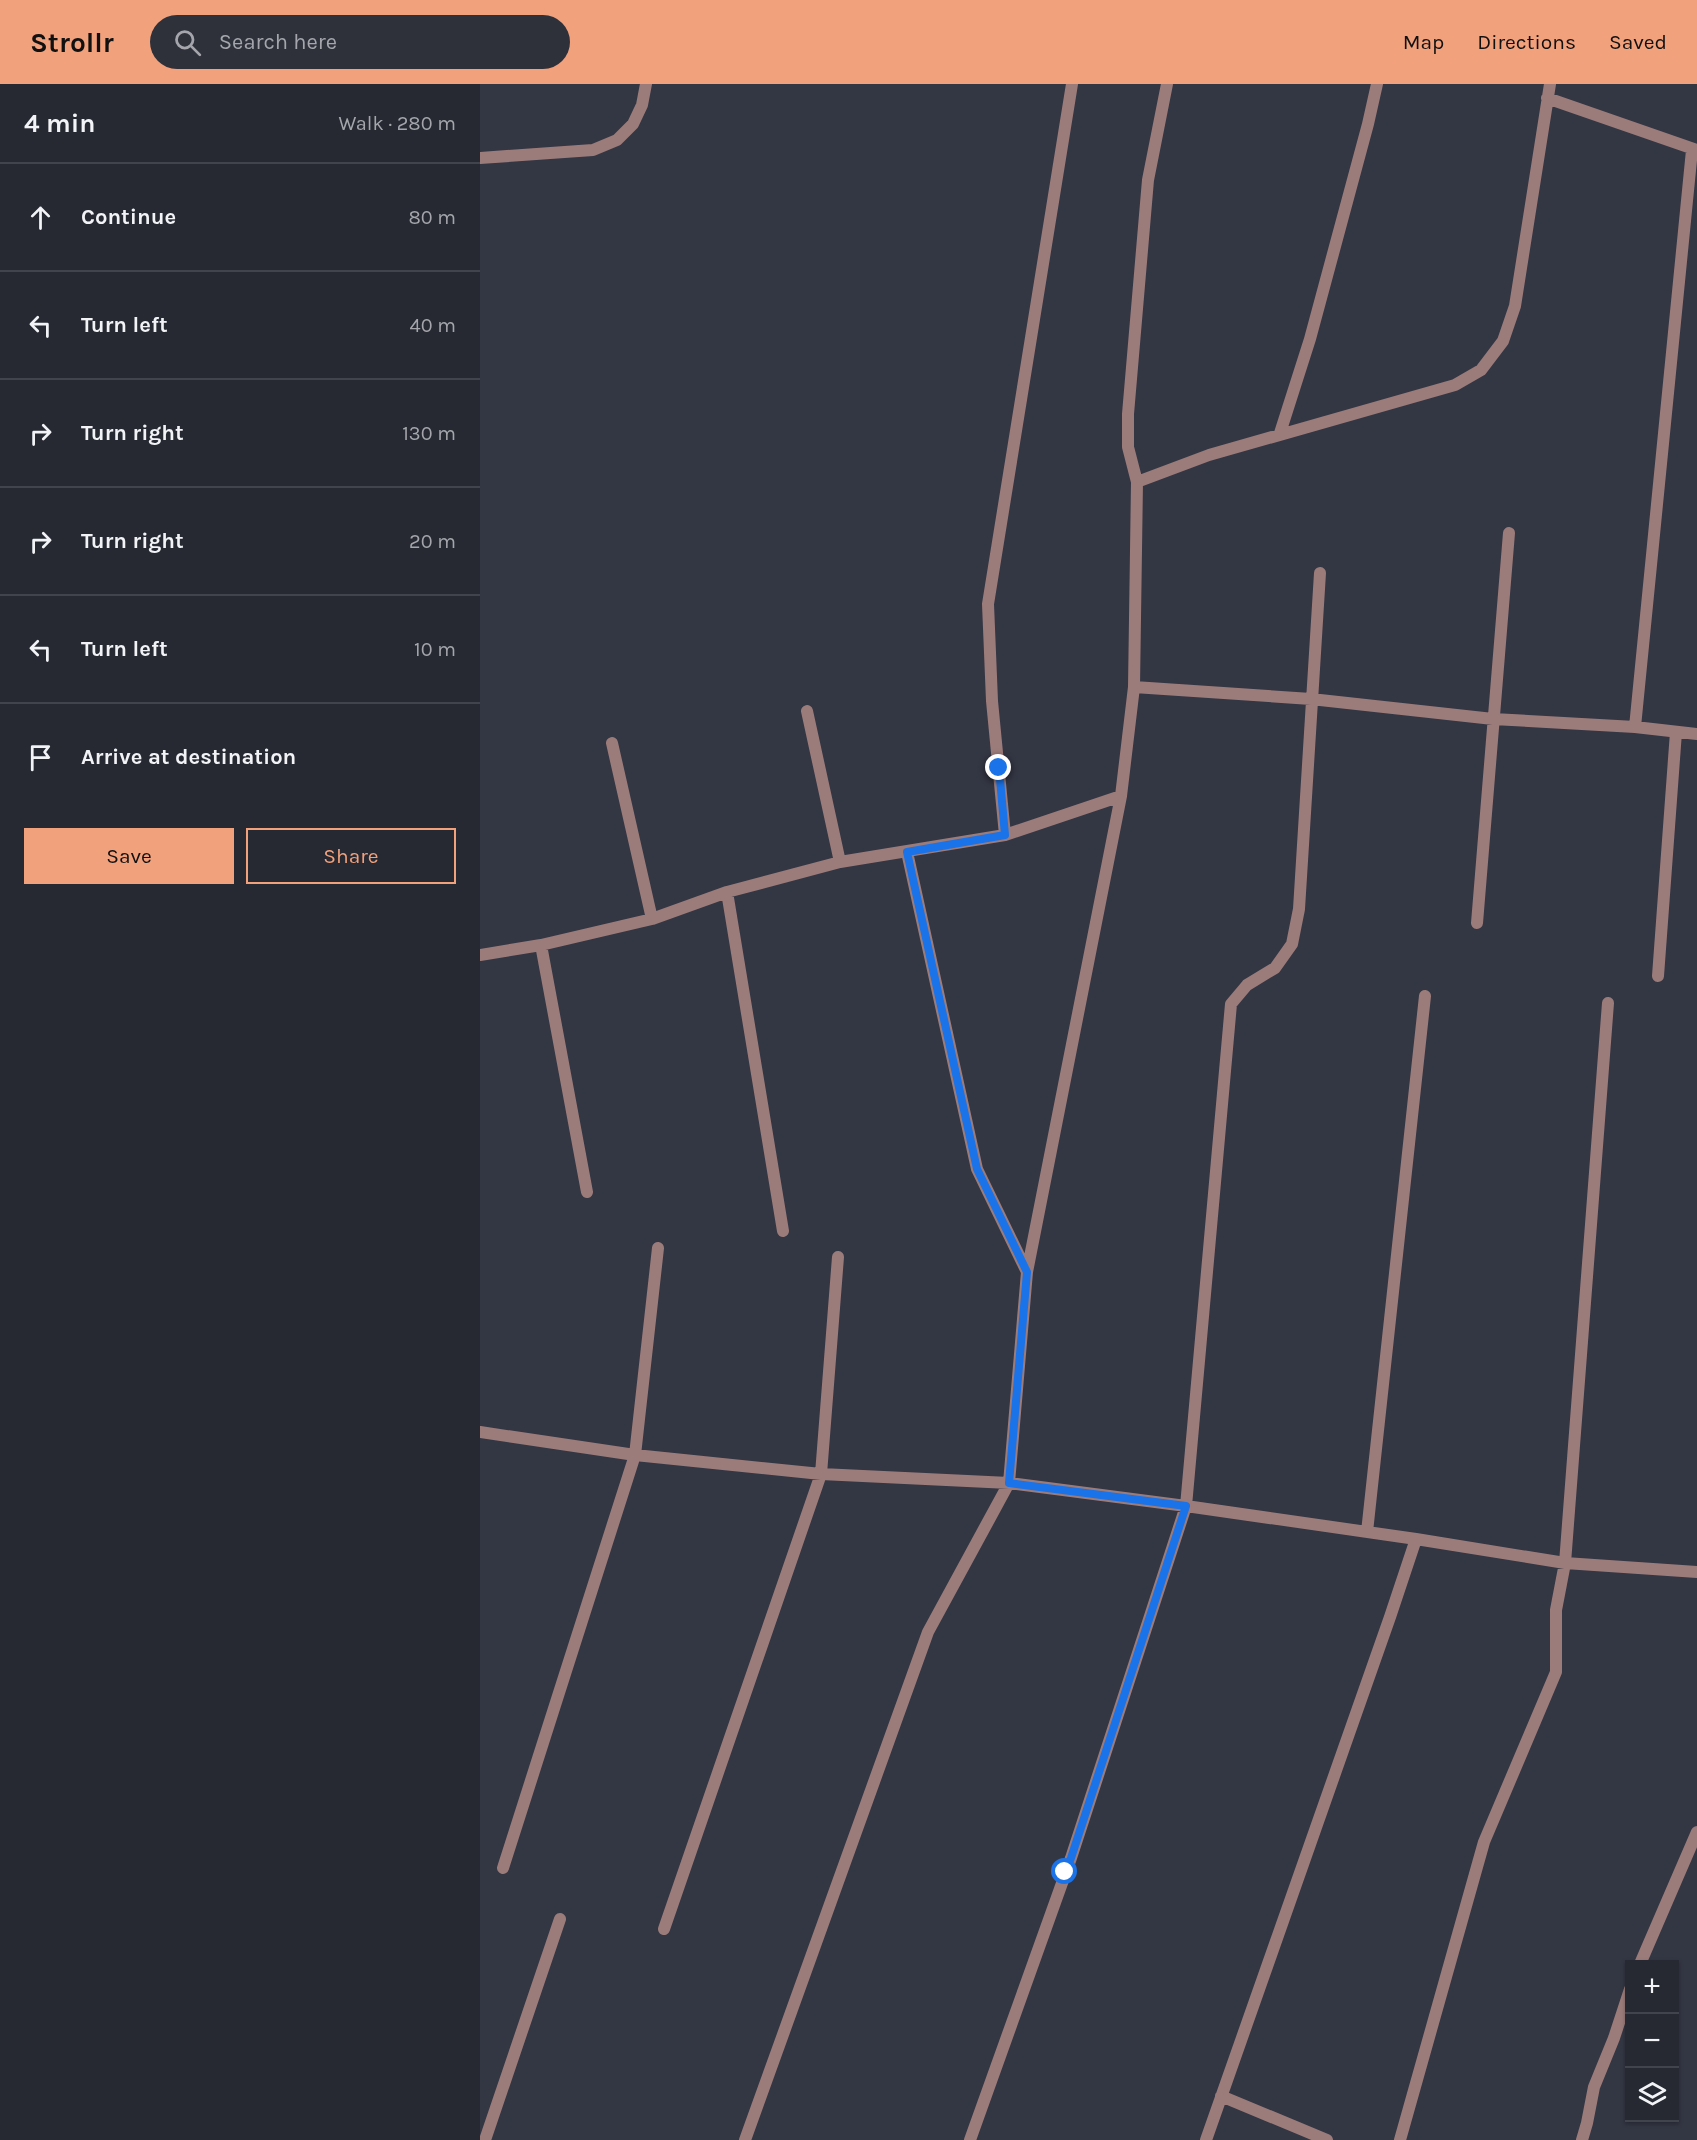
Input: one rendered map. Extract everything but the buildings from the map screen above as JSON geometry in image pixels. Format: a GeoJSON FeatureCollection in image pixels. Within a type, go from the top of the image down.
{"type":"FeatureCollection","features":[{"type":"Feature","properties":{"kind":"street"},"geometry":{"type":"LineString","coordinates":[[480,158],[594,150],[617,140],[633,124],[642,105],[646,84]]}},
{"type":"Feature","properties":{"kind":"street"},"geometry":{"type":"LineString","coordinates":[[1005,835],[992,701],[988,604],[1072,84]]}},
{"type":"Feature","properties":{"kind":"street"},"geometry":{"type":"LineString","coordinates":[[745,2140],[928,1632],[1009,1483],[1027,1272],[1121,796],[1134,687],[1137,482],[1128,447],[1128,414],[1148,180],[1167,84]]}},
{"type":"Feature","properties":{"kind":"street"},"geometry":{"type":"LineString","coordinates":[[1280,433],[1316,316],[1377,84]]}},
{"type":"Feature","properties":{"kind":"street"},"geometry":{"type":"LineString","coordinates":[[1137,482],[1209,455],[1280,433],[1455,385],[1481,370],[1503,341],[1515,306],[1550,84]]}},
{"type":"Feature","properties":{"kind":"street"},"geometry":{"type":"LineString","coordinates":[[1547,98],[1695,150],[1635,727]]}},
{"type":"Feature","properties":{"kind":"street"},"geometry":{"type":"LineString","coordinates":[[1477,924],[1509,533]]}},
{"type":"Feature","properties":{"kind":"street"},"geometry":{"type":"LineString","coordinates":[[970,2140],[1071,1858],[1186,1506],[1231,1004],[1247,985],[1275,968],[1292,944],[1299,909],[1320,573]]}},
{"type":"Feature","properties":{"kind":"street"},"geometry":{"type":"LineString","coordinates":[[1134,687],[1311,699],[1493,719],[1635,727],[1697,734]]}},
{"type":"Feature","properties":{"kind":"street"},"geometry":{"type":"LineString","coordinates":[[807,711],[840,862]]}},
{"type":"Feature","properties":{"kind":"street"},"geometry":{"type":"LineString","coordinates":[[1658,976],[1676,732]]}},
{"type":"Feature","properties":{"kind":"street"},"geometry":{"type":"LineString","coordinates":[[612,743],[652,919]]}},
{"type":"Feature","properties":{"kind":"street"},"geometry":{"type":"LineString","coordinates":[[480,955],[541,945],[652,919],[727,891],[840,862],[1005,835],[1121,796]]}},
{"type":"Feature","properties":{"kind":"street"},"geometry":{"type":"LineString","coordinates":[[907,852],[977,1169],[1027,1272]]}},
{"type":"Feature","properties":{"kind":"street"},"geometry":{"type":"LineString","coordinates":[[727,891],[783,1231]]}},
{"type":"Feature","properties":{"kind":"street"},"geometry":{"type":"LineString","coordinates":[[541,945],[587,1192]]}},
{"type":"Feature","properties":{"kind":"street"},"geometry":{"type":"LineString","coordinates":[[1367,1532],[1425,996]]}},
{"type":"Feature","properties":{"kind":"street"},"geometry":{"type":"LineString","coordinates":[[1400,2140],[1484,1842],[1556,1672],[1556,1610],[1565,1563],[1608,1003]]}},
{"type":"Feature","properties":{"kind":"street"},"geometry":{"type":"LineString","coordinates":[[502,1868],[635,1455],[658,1248]]}},
{"type":"Feature","properties":{"kind":"street"},"geometry":{"type":"LineString","coordinates":[[664,1929],[821,1474],[838,1257]]}},
{"type":"Feature","properties":{"kind":"street"},"geometry":{"type":"LineString","coordinates":[[480,1432],[635,1455],[821,1474],[1009,1483],[1416,1539],[1565,1563],[1697,1572]]}},
{"type":"Feature","properties":{"kind":"street"},"geometry":{"type":"LineString","coordinates":[[1206,2140],[1416,1539]]}},
{"type":"Feature","properties":{"kind":"street"},"geometry":{"type":"LineString","coordinates":[[1642,1960],[1697,1832]]}},
{"type":"Feature","properties":{"kind":"street"},"geometry":{"type":"LineString","coordinates":[[485,2140],[560,1919]]}},
{"type":"Feature","properties":{"kind":"street"},"geometry":{"type":"LineString","coordinates":[[1582,2140],[1594,2087],[1614,2038],[1625,2002]]}},
{"type":"Feature","properties":{"kind":"street"},"geometry":{"type":"LineString","coordinates":[[1221,2096],[1327,2140]]}},
{"type":"Feature","properties":{"kind":"route"},"geometry":{"type":"LineString","coordinates":[[999,768],[1005,835],[907,852],[977,1169],[1027,1272],[1009,1483],[1186,1506],[1065,1872]]}}]}
